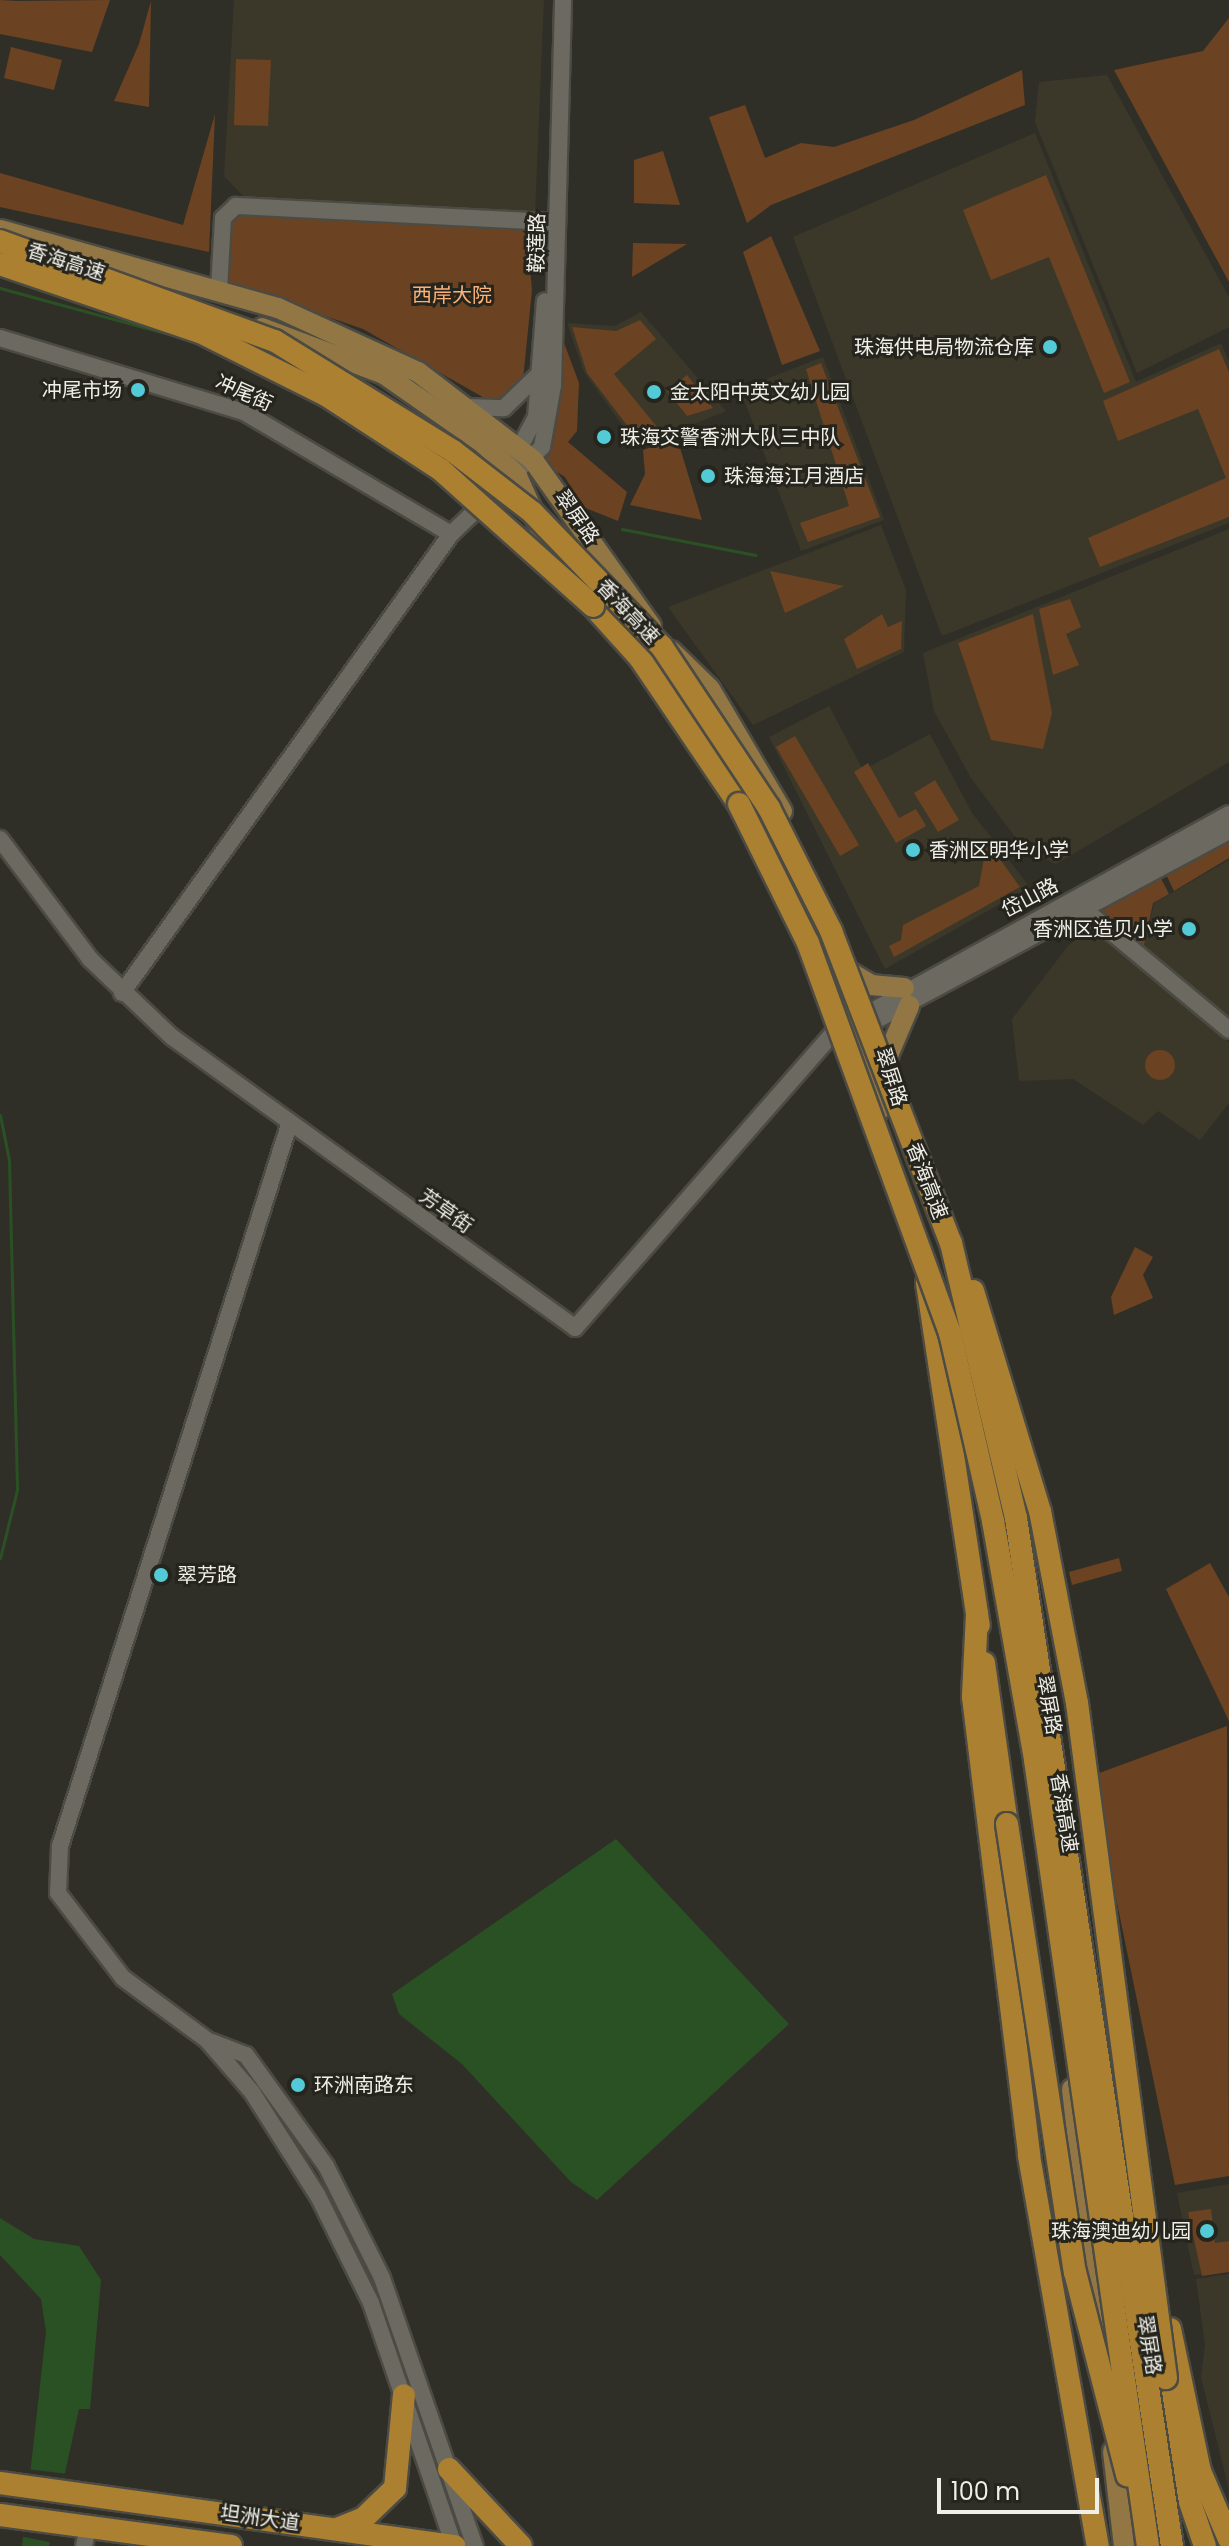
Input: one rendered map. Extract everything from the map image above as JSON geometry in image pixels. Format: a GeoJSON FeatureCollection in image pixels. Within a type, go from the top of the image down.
{"type":"FeatureCollection","features":[{"type":"Feature","properties":{"kind":"highway","name":"香海高速"},"geometry":{"type":"LineString","coordinates":[[0,241],[275,341],[419,427],[564,543],[662,647],[769,808],[831,931],[951,1243],[1016,1518],[1172,2546]]}},
{"type":"Feature","properties":{"kind":"highway","name":"香海高速"},"geometry":{"type":"LineString","coordinates":[[0,264],[200,332],[326,395],[441,470],[593,606],[688,725],[774,872],[854,1063],[927,1283],[950,1333],[1005,1584],[1148,2546]]}},
{"type":"Feature","properties":{"kind":"highway"},"geometry":{"type":"LineString","coordinates":[[951,1243],[986,1319],[1040,1511],[1077,1703],[1181,2476],[1205,2546]]}},
{"type":"Feature","properties":{"kind":"highway"},"geometry":{"type":"LineString","coordinates":[[927,1283],[1075,2272],[1101,2389],[1155,2546]]}},
{"type":"Feature","properties":{"kind":"highway"},"geometry":{"type":"LineString","coordinates":[[977,1614],[973,1697],[1029,2156],[1098,2546]]}},
{"type":"Feature","properties":{"kind":"highway"},"geometry":{"type":"LineString","coordinates":[[1153,2228],[1188,2420],[1229,2539]]}},
{"type":"Feature","properties":{"kind":"highway"},"geometry":{"type":"LineString","coordinates":[[337,2529],[364,2518],[395,2488],[404,2395]]}},
{"type":"Feature","properties":{"kind":"highway"},"geometry":{"type":"LineString","coordinates":[[449,2469],[521,2546]]}},
{"type":"Feature","properties":{"kind":"highway","name":"坦洲大道"},"geometry":{"type":"LineString","coordinates":[[7,2484],[454,2546]]}},
{"type":"Feature","properties":{"kind":"highway","name":"坦洲大道"},"geometry":{"type":"LineString","coordinates":[[6,2516],[60,2523],[86,2536],[231,2546]]}},
{"type":"Feature","properties":{"kind":"main road","name":"翠屏路"},"geometry":{"type":"LineString","coordinates":[[0,230],[219,290],[388,366],[469,407],[527,455],[661,640],[710,689],[791,828],[853,974],[924,1258],[1004,1619],[1044,1846],[1124,2546]]}},
{"type":"Feature","properties":{"kind":"main road","name":"翠屏路"},"geometry":{"type":"LineString","coordinates":[[0,251],[388,366],[512,472],[549,548],[730,769],[886,1060],[978,1368],[1030,1599],[1181,2546]]}},
{"type":"Feature","properties":{"kind":"main road"},"geometry":{"type":"LineString","coordinates":[[853,974],[871,985],[907,997],[886,1060]]}},
{"type":"Feature","properties":{"kind":"main road"},"geometry":{"type":"LineString","coordinates":[[1108,2078],[1153,2228]]}},
{"type":"Feature","properties":{"kind":"street","name":"鞍莲路"},"geometry":{"type":"LineString","coordinates":[[122,993],[451,534],[527,455],[550,416],[553,0]]}},
{"type":"Feature","properties":{"kind":"street","name":"鞍莲路"},"geometry":{"type":"LineString","coordinates":[[527,455],[536,417],[541,371],[563,0]]}},
{"type":"Feature","properties":{"kind":"street"},"geometry":{"type":"LineString","coordinates":[[219,290],[223,218],[236,206],[552,221]]}},
{"type":"Feature","properties":{"kind":"street","name":"冲尾街"},"geometry":{"type":"LineString","coordinates":[[0,338],[244,412],[451,534]]}},
{"type":"Feature","properties":{"kind":"street"},"geometry":{"type":"LineString","coordinates":[[469,407],[504,408],[541,371]]}},
{"type":"Feature","properties":{"kind":"street","name":"岱山路"},"geometry":{"type":"LineString","coordinates":[[863,1021],[1229,814]]}},
{"type":"Feature","properties":{"kind":"street","name":"岱山路"},"geometry":{"type":"LineString","coordinates":[[907,997],[1085,910],[1229,831]]}},
{"type":"Feature","properties":{"kind":"street","name":"芳草街"},"geometry":{"type":"LineString","coordinates":[[0,839],[122,993],[289,1125],[575,1328],[834,1032],[863,1021]]}},
{"type":"Feature","properties":{"kind":"street"},"geometry":{"type":"LineString","coordinates":[[1085,910],[1229,1030]]}},
{"type":"Feature","properties":{"kind":"street"},"geometry":{"type":"LineString","coordinates":[[289,1125],[56,1868],[58,1893],[123,1978],[207,2040],[252,2092],[318,2196],[371,2303],[454,2546]]}},
{"type":"Feature","properties":{"kind":"street"},"geometry":{"type":"LineString","coordinates":[[207,2040],[246,2055],[326,2166],[382,2278],[475,2546]]}},
{"type":"Feature","properties":{"kind":"shaded area"},"geometry":{"type":"Polygon","coordinates":[[[234,0],[544,0],[535,214],[244,197],[224,176],[234,0]]]}},
{"type":"Feature","properties":{"kind":"shaded area"},"geometry":{"type":"Polygon","coordinates":[[[1107,75],[1229,297],[1229,327],[1137,373],[1035,122],[1039,82],[1107,75]]]}},
{"type":"Feature","properties":{"kind":"shaded area"},"geometry":{"type":"Polygon","coordinates":[[[1035,133],[1136,382],[1221,343],[1229,361],[1229,523],[942,636],[793,237],[1035,133]]]}},
{"type":"Feature","properties":{"kind":"shaded area","name":"金太阳中英文幼儿园"},"geometry":{"type":"Polygon","coordinates":[[[641,312],[726,411],[638,447],[584,372],[567,323],[615,326],[641,312]]]}},
{"type":"Feature","properties":{"kind":"shaded area"},"geometry":{"type":"Polygon","coordinates":[[[823,357],[884,520],[801,551],[740,389],[823,357]]]}},
{"type":"Feature","properties":{"kind":"shaded area"},"geometry":{"type":"Polygon","coordinates":[[[881,525],[906,590],[904,652],[753,725],[668,607],[881,525]]]}},
{"type":"Feature","properties":{"kind":"shaded area"},"geometry":{"type":"Polygon","coordinates":[[[1229,529],[1229,762],[1056,864],[1025,850],[971,778],[934,711],[923,653],[1229,529]]]}},
{"type":"Feature","properties":{"kind":"shaded area","name":"香洲区明华小学"},"geometry":{"type":"Polygon","coordinates":[[[829,706],[863,770],[930,734],[972,813],[1030,887],[885,969],[769,737],[829,706]]]}},
{"type":"Feature","properties":{"kind":"shaded area","name":"香洲区造贝小学"},"geometry":{"type":"Polygon","coordinates":[[[1229,860],[1229,1030],[1142,954],[1154,903],[1229,860]]]}},
{"type":"Feature","properties":{"kind":"shaded area"},"geometry":{"type":"Polygon","coordinates":[[[1094,925],[1229,1042],[1229,1103],[1200,1140],[1158,1111],[1143,1125],[1073,1079],[1019,1081],[1012,1019],[1068,946],[1094,925]]]}},
{"type":"Feature","properties":{"kind":"shaded area"},"geometry":{"type":"Polygon","coordinates":[[[616,1839],[789,2024],[597,2200],[571,2182],[462,2064],[399,2014],[392,1994],[616,1839]]]}},
{"type":"Feature","properties":{"kind":"shaded area","name":"珠海澳迪幼儿园"},"geometry":{"type":"Polygon","coordinates":[[[1229,2184],[1229,2270],[1194,2275],[1177,2193],[1229,2184]]]}},
{"type":"Feature","properties":{"kind":"shaded area"},"geometry":{"type":"Polygon","coordinates":[[[0,2218],[34,2239],[79,2246],[101,2280],[90,2409],[79,2409],[49,2546],[22,2546],[46,2332],[41,2299],[0,2255],[0,2218]]]}},
{"type":"Feature","properties":{"kind":"shaded area"},"geometry":{"type":"Polygon","coordinates":[[[1229,2274],[1229,2490],[1201,2377],[1205,2345],[1196,2279],[1229,2274]]]}},
{"type":"Feature","properties":{"kind":"green space"},"geometry":{"type":"Polygon","coordinates":[[[0,0],[110,0],[92,52],[0,34],[0,0]]]}},
{"type":"Feature","properties":{"kind":"green space"},"geometry":{"type":"Polygon","coordinates":[[[151,1],[149,107],[114,101],[139,44],[151,1]]]}},
{"type":"Feature","properties":{"kind":"green space"},"geometry":{"type":"Polygon","coordinates":[[[1229,18],[1229,282],[1114,70],[1203,51],[1229,18]]]}},
{"type":"Feature","properties":{"kind":"green space"},"geometry":{"type":"Polygon","coordinates":[[[11,47],[62,60],[54,90],[4,78],[11,47]]]}},
{"type":"Feature","properties":{"kind":"green space"},"geometry":{"type":"Polygon","coordinates":[[[236,59],[271,60],[268,126],[234,125],[236,59]]]}},
{"type":"Feature","properties":{"kind":"green space"},"geometry":{"type":"Polygon","coordinates":[[[1022,70],[1025,105],[771,205],[747,223],[709,117],[745,105],[765,158],[801,143],[834,147],[914,120],[1022,70]]]}},
{"type":"Feature","properties":{"kind":"green space"},"geometry":{"type":"Polygon","coordinates":[[[215,114],[209,252],[0,207],[0,173],[183,225],[215,114]]]}},
{"type":"Feature","properties":{"kind":"green space"},"geometry":{"type":"Polygon","coordinates":[[[663,151],[680,205],[634,203],[634,160],[663,151]]]}},
{"type":"Feature","properties":{"kind":"green space"},"geometry":{"type":"Polygon","coordinates":[[[1046,175],[1130,382],[1104,393],[1049,257],[991,280],[963,210],[1046,175]]]}},
{"type":"Feature","properties":{"kind":"green space","name":"西岸大院"},"geometry":{"type":"Polygon","coordinates":[[[229,212],[515,225],[527,235],[532,290],[523,380],[510,396],[488,400],[363,329],[226,282],[229,212]]]}},
{"type":"Feature","properties":{"kind":"green space"},"geometry":{"type":"Polygon","coordinates":[[[771,236],[820,351],[782,365],[743,252],[771,236]]]}},
{"type":"Feature","properties":{"kind":"green space"},"geometry":{"type":"Polygon","coordinates":[[[633,243],[687,244],[632,277],[633,243]]]}},
{"type":"Feature","properties":{"kind":"green space"},"geometry":{"type":"Polygon","coordinates":[[[554,316],[579,383],[577,431],[568,442],[627,492],[618,521],[583,507],[565,477],[533,457],[554,316]]]}},
{"type":"Feature","properties":{"kind":"green space"},"geometry":{"type":"Polygon","coordinates":[[[640,320],[656,339],[614,374],[657,427],[639,441],[587,373],[572,327],[616,331],[640,320]]]}},
{"type":"Feature","properties":{"kind":"green space"},"geometry":{"type":"Polygon","coordinates":[[[1219,349],[1229,372],[1229,517],[1100,567],[1088,538],[1226,478],[1198,409],[1118,441],[1103,401],[1219,349]]]}},
{"type":"Feature","properties":{"kind":"green space"},"geometry":{"type":"Polygon","coordinates":[[[821,363],[880,517],[808,542],[800,523],[849,506],[806,369],[821,363]]]}},
{"type":"Feature","properties":{"kind":"green space"},"geometry":{"type":"Polygon","coordinates":[[[687,375],[713,408],[687,416],[667,391],[687,375]]]}},
{"type":"Feature","properties":{"kind":"green space"},"geometry":{"type":"Polygon","coordinates":[[[677,438],[702,520],[630,505],[645,474],[643,450],[677,438]]]}},
{"type":"Feature","properties":{"kind":"green space"},"geometry":{"type":"Polygon","coordinates":[[[770,571],[844,586],[785,613],[770,571]]]}},
{"type":"Feature","properties":{"kind":"green space"},"geometry":{"type":"Polygon","coordinates":[[[1070,599],[1081,627],[1066,634],[1079,665],[1053,675],[1039,609],[1070,599]]]}},
{"type":"Feature","properties":{"kind":"green space"},"geometry":{"type":"Polygon","coordinates":[[[882,614],[888,627],[902,621],[901,649],[857,669],[844,639],[882,614]]]}},
{"type":"Feature","properties":{"kind":"green space"},"geometry":{"type":"Polygon","coordinates":[[[1033,614],[1052,713],[1043,749],[991,740],[958,643],[1033,614]]]}},
{"type":"Feature","properties":{"kind":"green space"},"geometry":{"type":"Polygon","coordinates":[[[795,736],[859,845],[840,856],[776,747],[795,736]]]}},
{"type":"Feature","properties":{"kind":"green space"},"geometry":{"type":"Polygon","coordinates":[[[868,763],[899,818],[916,809],[926,826],[896,843],[854,772],[868,763]]]}},
{"type":"Feature","properties":{"kind":"green space"},"geometry":{"type":"Polygon","coordinates":[[[935,780],[959,820],[938,832],[914,793],[935,780]]]}},
{"type":"Feature","properties":{"kind":"green space"},"geometry":{"type":"Polygon","coordinates":[[[1229,823],[1229,858],[1174,891],[1159,860],[1229,823]]]}},
{"type":"Feature","properties":{"kind":"green space"},"geometry":{"type":"Polygon","coordinates":[[[987,841],[1020,887],[894,957],[889,946],[901,940],[903,925],[979,886],[987,841]]]}},
{"type":"Feature","properties":{"kind":"green space"},"geometry":{"type":"Polygon","coordinates":[[[1152,861],[1169,894],[1153,903],[1143,950],[1078,900],[1152,861]]]}},
{"type":"Feature","properties":{"kind":"green space"},"geometry":{"type":"Polygon","coordinates":[[[1160,1050],[1170,1055],[1175,1065],[1170,1075],[1160,1080],[1150,1075],[1145,1065],[1150,1055],[1160,1050]]]}},
{"type":"Feature","properties":{"kind":"green space"},"geometry":{"type":"Polygon","coordinates":[[[1135,1247],[1153,1257],[1143,1275],[1153,1298],[1114,1315],[1111,1297],[1135,1247]]]}},
{"type":"Feature","properties":{"kind":"green space"},"geometry":{"type":"Polygon","coordinates":[[[1119,1558],[1122,1571],[1072,1585],[1069,1572],[1119,1558]]]}},
{"type":"Feature","properties":{"kind":"green space"},"geometry":{"type":"Polygon","coordinates":[[[1210,1563],[1229,1597],[1229,1721],[1166,1589],[1210,1563]]]}},
{"type":"Feature","properties":{"kind":"green space"},"geometry":{"type":"Polygon","coordinates":[[[1227,1726],[1229,2176],[1175,2185],[1091,1776],[1227,1726]]]}},
{"type":"Feature","properties":{"kind":"green space"},"geometry":{"type":"Polygon","coordinates":[[[1211,2209],[1215,2243],[1229,2241],[1229,2272],[1202,2276],[1188,2212],[1211,2209]]]}},
{"type":"Feature","properties":{"kind":"pier"},"geometry":{"type":"Polygon","coordinates":[[[26,2469],[69,2474],[54,2543],[19,2536],[26,2469]]]}},
{"type":"Feature","properties":{"kind":"waterway"},"geometry":{"type":"LineString","coordinates":[[0,288],[186,339]]}},
{"type":"Feature","properties":{"kind":"waterway"},"geometry":{"type":"LineString","coordinates":[[622,529],[756,555]]}},
{"type":"Feature","properties":{"kind":"waterway"},"geometry":{"type":"LineString","coordinates":[[0,1115],[9,1160],[17,1490],[0,1558]]}},
{"type":"Feature","properties":{"kind":"place","name":"珠海供电局物流仓库"},"geometry":{"type":"Point","coordinates":[1050,347]}},
{"type":"Feature","properties":{"kind":"place","name":"冲尾市场"},"geometry":{"type":"Point","coordinates":[138,390]}},
{"type":"Feature","properties":{"kind":"place","name":"金太阳中英文幼儿园"},"geometry":{"type":"Point","coordinates":[654,392]}},
{"type":"Feature","properties":{"kind":"place","name":"珠海交警香洲大队三中队"},"geometry":{"type":"Point","coordinates":[604,437]}},
{"type":"Feature","properties":{"kind":"place","name":"珠海海江月酒店"},"geometry":{"type":"Point","coordinates":[708,476]}},
{"type":"Feature","properties":{"kind":"place","name":"香洲区明华小学"},"geometry":{"type":"Point","coordinates":[913,850]}},
{"type":"Feature","properties":{"kind":"place","name":"香洲区造贝小学"},"geometry":{"type":"Point","coordinates":[1189,929]}},
{"type":"Feature","properties":{"kind":"place","name":"翠芳路"},"geometry":{"type":"Point","coordinates":[161,1575]}},
{"type":"Feature","properties":{"kind":"place","name":"环洲南路东"},"geometry":{"type":"Point","coordinates":[298,2085]}},
{"type":"Feature","properties":{"kind":"place","name":"珠海澳迪幼儿园"},"geometry":{"type":"Point","coordinates":[1207,2231]}}]}
